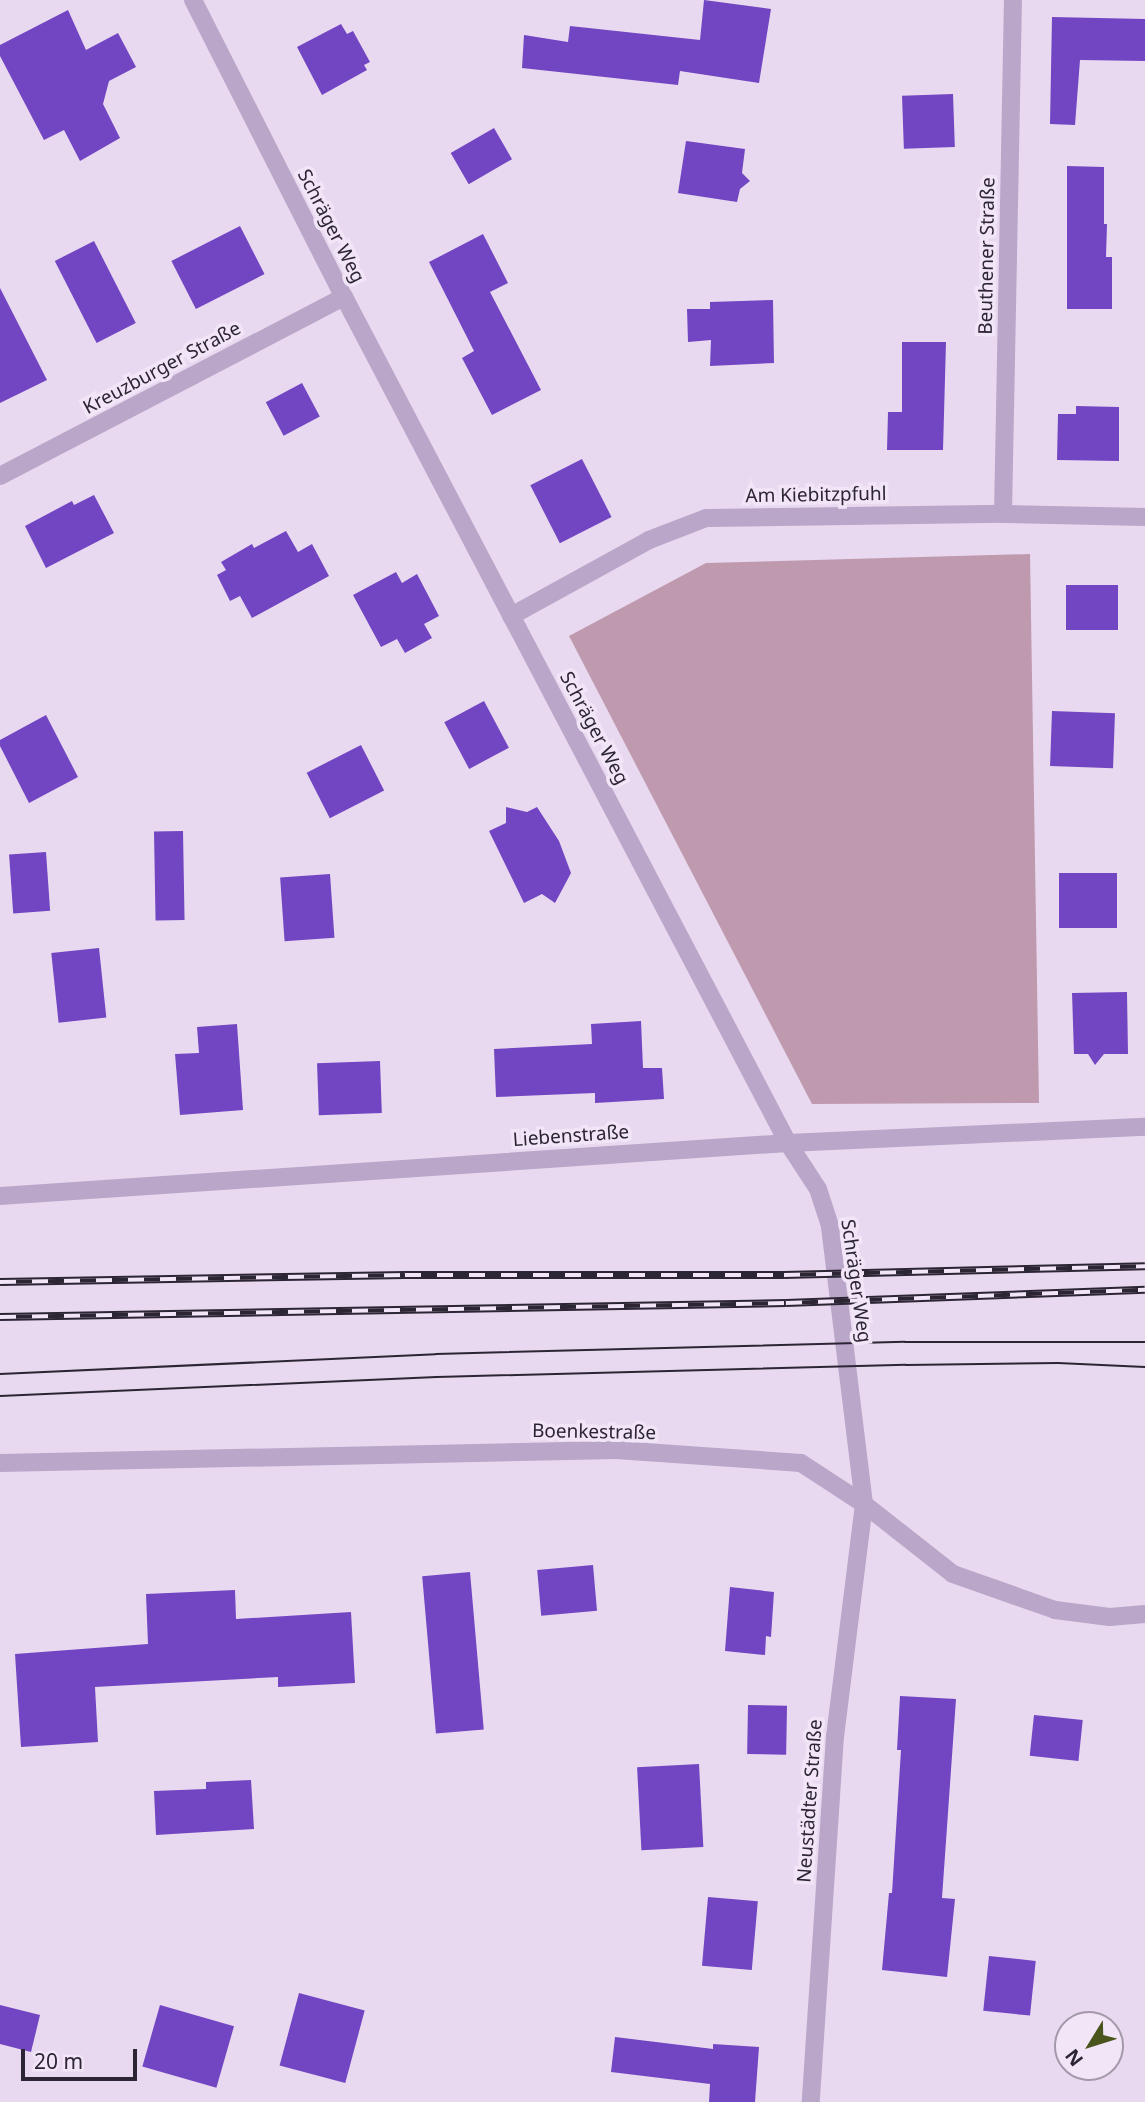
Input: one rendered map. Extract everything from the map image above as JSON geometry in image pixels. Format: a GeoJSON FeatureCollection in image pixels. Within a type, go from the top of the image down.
{"type":"FeatureCollection","features":[{"type":"Feature","properties":{"kind":"street","name":"Schräger Weg"},"geometry":{"type":"LineString","coordinates":[[193,0],[344,297],[788,1143],[818,1189],[830,1227],[864,1504]]}},
{"type":"Feature","properties":{"kind":"street","name":"Beuthener Straße"},"geometry":{"type":"LineString","coordinates":[[1003,514],[1013,0]]}},
{"type":"Feature","properties":{"kind":"street","name":"Kreuzburger Straße"},"geometry":{"type":"LineString","coordinates":[[0,476],[344,297]]}},
{"type":"Feature","properties":{"kind":"street","name":"Am Kiebitzpfuhl"},"geometry":{"type":"LineString","coordinates":[[511,616],[649,540],[706,518],[1003,514],[1145,517]]}},
{"type":"Feature","properties":{"kind":"street","name":"Liebenstraße"},"geometry":{"type":"LineString","coordinates":[[0,1196],[788,1143],[1145,1127]]}},
{"type":"Feature","properties":{"kind":"street","name":"Boenkestraße"},"geometry":{"type":"LineString","coordinates":[[0,1463],[615,1450],[801,1463],[864,1504],[953,1574],[1055,1610],[1110,1617],[1145,1614]]}},
{"type":"Feature","properties":{"kind":"street","name":"Neustädter Straße"},"geometry":{"type":"LineString","coordinates":[[811,2102],[835,1736],[864,1504]]}},
{"type":"Feature","properties":{"kind":"shaded area"},"geometry":{"type":"Polygon","coordinates":[[[1030,554],[1039,1103],[812,1104],[569,636],[706,563],[1030,554]]]}},
{"type":"Feature","properties":{"kind":"building"},"geometry":{"type":"Polygon","coordinates":[[[704,0],[771,9],[759,83],[680,71],[678,85],[522,68],[524,35],[568,42],[570,26],[700,40],[704,0]]]}},
{"type":"Feature","properties":{"kind":"building"},"geometry":{"type":"Polygon","coordinates":[[[68,10],[86,50],[118,33],[136,67],[109,81],[103,104],[120,138],[80,161],[64,130],[44,140],[0,56],[0,45],[68,10]]]}},
{"type":"Feature","properties":{"kind":"building"},"geometry":{"type":"Polygon","coordinates":[[[1052,17],[1145,19],[1145,61],[1080,60],[1075,125],[1050,124],[1052,17]]]}},
{"type":"Feature","properties":{"kind":"building"},"geometry":{"type":"Polygon","coordinates":[[[341,24],[347,34],[353,31],[370,62],[364,65],[367,70],[322,95],[297,47],[341,24]]]}},
{"type":"Feature","properties":{"kind":"building"},"geometry":{"type":"Polygon","coordinates":[[[953,94],[955,147],[904,149],[902,96],[953,94]]]}},
{"type":"Feature","properties":{"kind":"building"},"geometry":{"type":"Polygon","coordinates":[[[494,128],[512,159],[469,184],[451,153],[494,128]]]}},
{"type":"Feature","properties":{"kind":"building"},"geometry":{"type":"Polygon","coordinates":[[[686,141],[745,149],[742,173],[750,181],[740,189],[737,202],[678,193],[686,141]]]}},
{"type":"Feature","properties":{"kind":"building"},"geometry":{"type":"Polygon","coordinates":[[[1067,166],[1104,167],[1104,224],[1107,224],[1106,257],[1112,257],[1112,309],[1067,309],[1067,166]]]}},
{"type":"Feature","properties":{"kind":"building"},"geometry":{"type":"Polygon","coordinates":[[[240,226],[265,274],[196,309],[171,261],[240,226]]]}},
{"type":"Feature","properties":{"kind":"building"},"geometry":{"type":"Polygon","coordinates":[[[483,234],[508,283],[490,292],[541,390],[492,415],[462,358],[474,351],[429,262],[483,234]]]}},
{"type":"Feature","properties":{"kind":"building"},"geometry":{"type":"Polygon","coordinates":[[[94,241],[136,323],[97,343],[55,261],[94,241]]]}},
{"type":"Feature","properties":{"kind":"building"},"geometry":{"type":"Polygon","coordinates":[[[0,288],[47,380],[0,403],[0,288]]]}},
{"type":"Feature","properties":{"kind":"building"},"geometry":{"type":"Polygon","coordinates":[[[773,300],[774,363],[710,366],[711,340],[688,342],[687,309],[710,309],[710,302],[773,300]]]}},
{"type":"Feature","properties":{"kind":"building"},"geometry":{"type":"Polygon","coordinates":[[[902,342],[946,342],[943,450],[887,450],[888,412],[902,412],[902,342]]]}},
{"type":"Feature","properties":{"kind":"building"},"geometry":{"type":"Polygon","coordinates":[[[302,383],[320,417],[284,436],[266,402],[302,383]]]}},
{"type":"Feature","properties":{"kind":"building"},"geometry":{"type":"Polygon","coordinates":[[[1076,406],[1119,407],[1119,461],[1057,460],[1058,414],[1076,414],[1076,406]]]}},
{"type":"Feature","properties":{"kind":"building"},"geometry":{"type":"Polygon","coordinates":[[[582,459],[612,517],[560,543],[530,485],[582,459]]]}},
{"type":"Feature","properties":{"kind":"building"},"geometry":{"type":"Polygon","coordinates":[[[94,495],[114,533],[46,568],[25,526],[72,501],[74,505],[94,495]]]}},
{"type":"Feature","properties":{"kind":"building"},"geometry":{"type":"Polygon","coordinates":[[[286,531],[298,552],[312,544],[329,576],[252,618],[240,596],[230,601],[217,575],[226,570],[221,562],[252,544],[254,548],[286,531]]]}},
{"type":"Feature","properties":{"kind":"building"},"geometry":{"type":"Polygon","coordinates":[[[396,572],[402,583],[417,574],[439,616],[424,624],[432,638],[405,653],[397,639],[381,647],[353,595],[396,572]]]}},
{"type":"Feature","properties":{"kind":"building"},"geometry":{"type":"Polygon","coordinates":[[[1066,585],[1118,585],[1118,630],[1066,630],[1066,585]]]}},
{"type":"Feature","properties":{"kind":"building"},"geometry":{"type":"Polygon","coordinates":[[[484,701],[509,748],[469,769],[444,722],[484,701]]]}},
{"type":"Feature","properties":{"kind":"building"},"geometry":{"type":"Polygon","coordinates":[[[1052,711],[1115,713],[1113,768],[1050,766],[1052,711]]]}},
{"type":"Feature","properties":{"kind":"building"},"geometry":{"type":"Polygon","coordinates":[[[46,715],[78,777],[29,803],[0,746],[0,740],[46,715]]]}},
{"type":"Feature","properties":{"kind":"building"},"geometry":{"type":"Polygon","coordinates":[[[361,745],[384,790],[330,818],[307,773],[361,745]]]}},
{"type":"Feature","properties":{"kind":"building"},"geometry":{"type":"Polygon","coordinates":[[[506,807],[527,812],[537,807],[559,841],[571,873],[555,903],[542,894],[524,903],[489,831],[506,823],[506,807]]]}},
{"type":"Feature","properties":{"kind":"building"},"geometry":{"type":"Polygon","coordinates":[[[183,831],[185,920],[156,920],[154,832],[183,831]]]}},
{"type":"Feature","properties":{"kind":"building"},"geometry":{"type":"Polygon","coordinates":[[[46,852],[50,911],[13,913],[9,855],[46,852]]]}},
{"type":"Feature","properties":{"kind":"building"},"geometry":{"type":"Polygon","coordinates":[[[1059,873],[1117,873],[1117,928],[1059,928],[1059,873]]]}},
{"type":"Feature","properties":{"kind":"building"},"geometry":{"type":"Polygon","coordinates":[[[330,874],[334,938],[285,941],[280,877],[330,874]]]}},
{"type":"Feature","properties":{"kind":"building"},"geometry":{"type":"Polygon","coordinates":[[[99,948],[106,1018],[59,1023],[51,953],[99,948]]]}},
{"type":"Feature","properties":{"kind":"building"},"geometry":{"type":"Polygon","coordinates":[[[1127,992],[1128,1054],[1104,1054],[1095,1065],[1088,1054],[1074,1054],[1072,993],[1127,992]]]}},
{"type":"Feature","properties":{"kind":"building"},"geometry":{"type":"Polygon","coordinates":[[[641,1021],[643,1068],[662,1068],[664,1099],[595,1103],[595,1093],[496,1097],[494,1049],[592,1044],[591,1024],[641,1021]]]}},
{"type":"Feature","properties":{"kind":"building"},"geometry":{"type":"Polygon","coordinates":[[[237,1024],[243,1110],[180,1115],[175,1054],[199,1053],[197,1027],[237,1024]]]}},
{"type":"Feature","properties":{"kind":"building"},"geometry":{"type":"Polygon","coordinates":[[[380,1061],[382,1113],[319,1115],[317,1063],[380,1061]]]}},
{"type":"Feature","properties":{"kind":"building"},"geometry":{"type":"Polygon","coordinates":[[[593,1565],[597,1611],[541,1616],[537,1570],[593,1565]]]}},
{"type":"Feature","properties":{"kind":"building"},"geometry":{"type":"Polygon","coordinates":[[[470,1572],[484,1729],[436,1734],[422,1576],[470,1572]]]}},
{"type":"Feature","properties":{"kind":"building"},"geometry":{"type":"Polygon","coordinates":[[[730,1587],[774,1592],[771,1637],[766,1636],[765,1655],[725,1651],[730,1587]]]}},
{"type":"Feature","properties":{"kind":"building"},"geometry":{"type":"Polygon","coordinates":[[[235,1590],[236,1619],[351,1612],[355,1683],[278,1687],[278,1677],[95,1687],[98,1742],[21,1747],[15,1654],[148,1644],[146,1594],[235,1590]]]}},
{"type":"Feature","properties":{"kind":"building"},"geometry":{"type":"Polygon","coordinates":[[[900,1696],[956,1699],[942,1898],[955,1899],[947,1977],[882,1970],[889,1893],[892,1893],[901,1750],[897,1750],[900,1696]]]}},
{"type":"Feature","properties":{"kind":"building"},"geometry":{"type":"Polygon","coordinates":[[[748,1705],[787,1706],[786,1755],[747,1754],[748,1705]]]}},
{"type":"Feature","properties":{"kind":"building"},"geometry":{"type":"Polygon","coordinates":[[[1034,1715],[1083,1720],[1078,1761],[1030,1756],[1034,1715]]]}},
{"type":"Feature","properties":{"kind":"building"},"geometry":{"type":"Polygon","coordinates":[[[699,1764],[703,1847],[641,1850],[637,1767],[699,1764]]]}},
{"type":"Feature","properties":{"kind":"building"},"geometry":{"type":"Polygon","coordinates":[[[251,1780],[254,1829],[156,1835],[154,1791],[206,1789],[206,1782],[251,1780]]]}},
{"type":"Feature","properties":{"kind":"building"},"geometry":{"type":"Polygon","coordinates":[[[708,1897],[758,1901],[752,1970],[702,1966],[708,1897]]]}},
{"type":"Feature","properties":{"kind":"building"},"geometry":{"type":"Polygon","coordinates":[[[989,1956],[1036,1961],[1030,2016],[983,2011],[989,1956]]]}},
{"type":"Feature","properties":{"kind":"building"},"geometry":{"type":"Polygon","coordinates":[[[299,1993],[365,2011],[345,2083],[280,2065],[299,1993]]]}},
{"type":"Feature","properties":{"kind":"building"},"geometry":{"type":"Polygon","coordinates":[[[0,2005],[40,2015],[31,2052],[0,2044],[0,2005]]]}},
{"type":"Feature","properties":{"kind":"building"},"geometry":{"type":"Polygon","coordinates":[[[160,2005],[234,2026],[216,2088],[142,2067],[160,2005]]]}},
{"type":"Feature","properties":{"kind":"building"},"geometry":{"type":"Polygon","coordinates":[[[615,2037],[713,2049],[713,2044],[759,2047],[755,2102],[709,2102],[710,2084],[611,2072],[615,2037]]]}},
{"type":"Feature","properties":{"kind":"tram line"},"geometry":{"type":"LineString","coordinates":[[0,1374],[436,1354],[905,1342],[1145,1342]]}},
{"type":"Feature","properties":{"kind":"tram line"},"geometry":{"type":"LineString","coordinates":[[0,1396],[437,1377],[906,1365],[1058,1363],[1145,1367]]}},
{"type":"Feature","properties":{"kind":"railway"},"geometry":{"type":"LineString","coordinates":[[0,1282],[405,1275],[784,1275],[1145,1266]]}},
{"type":"Feature","properties":{"kind":"railway"},"geometry":{"type":"LineString","coordinates":[[0,1317],[786,1303],[1145,1290]]}}]}
